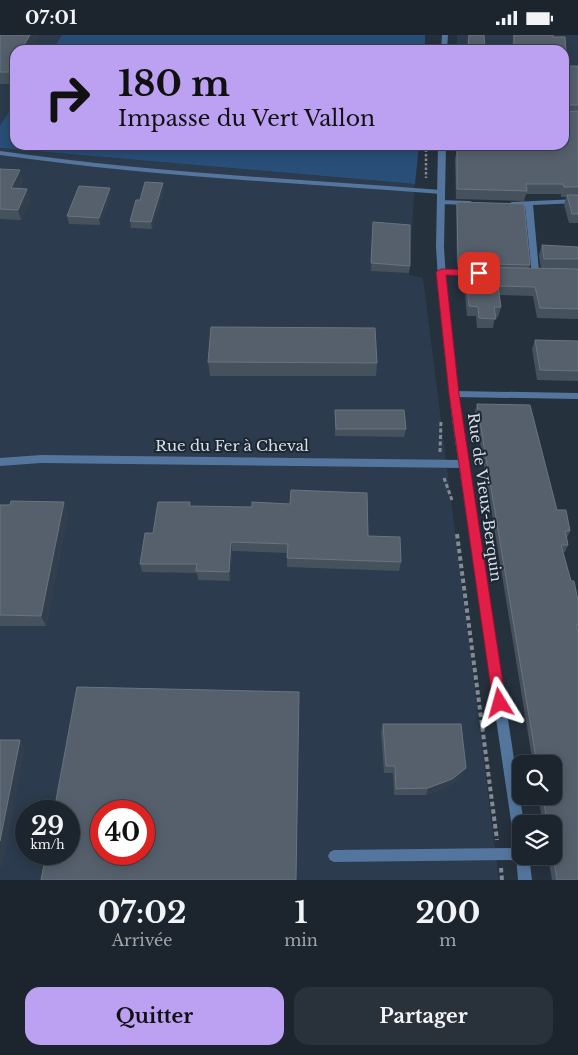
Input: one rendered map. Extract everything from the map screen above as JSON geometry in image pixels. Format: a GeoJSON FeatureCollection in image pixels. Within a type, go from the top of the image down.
{"type":"FeatureCollection","features":[{"type":"Feature","properties":{"kind":"street","name":"Rue de Vieux-Berquin"},"geometry":{"type":"LineString","coordinates":[[442,150],[441,272],[454,394],[516,815]]}},
{"type":"Feature","properties":{"kind":"street"},"geometry":{"type":"LineString","coordinates":[[441,197],[480,203]]}},
{"type":"Feature","properties":{"kind":"street"},"geometry":{"type":"LineString","coordinates":[[500,204],[529,205],[550,201],[578,201]]}},
{"type":"Feature","properties":{"kind":"street"},"geometry":{"type":"LineString","coordinates":[[529,205],[531,274],[552,274]]}},
{"type":"Feature","properties":{"kind":"street"},"geometry":{"type":"LineString","coordinates":[[441,272],[488,273]]}},
{"type":"Feature","properties":{"kind":"street","name":"Rue du Fer à Cheval"},"geometry":{"type":"LineString","coordinates":[[0,462],[42,459],[464,464]]}},
{"type":"Feature","properties":{"kind":"street","name":"Rue de Vieux-Berquin"},"geometry":{"type":"LineString","coordinates":[[523,865],[525,880]]}},
{"type":"Feature","properties":{"kind":"lane"},"geometry":{"type":"LineString","coordinates":[[0,153],[64,162],[441,197]]}},
{"type":"Feature","properties":{"kind":"lane"},"geometry":{"type":"LineString","coordinates":[[454,394],[578,397]]}},
{"type":"Feature","properties":{"kind":"lane"},"geometry":{"type":"LineString","coordinates":[[334,856],[512,854]]}},
{"type":"Feature","properties":{"kind":"shaded area"},"geometry":{"type":"Polygon","coordinates":[[[0,35],[62,35],[55,45],[10,45],[10,110],[0,125],[0,35]]]}},
{"type":"Feature","properties":{"kind":"shaded area"},"geometry":{"type":"Polygon","coordinates":[[[62,35],[425,35],[425,45],[55,45],[62,35]]]}},
{"type":"Feature","properties":{"kind":"shaded area"},"geometry":{"type":"Polygon","coordinates":[[[457,35],[578,35],[578,154],[456,155],[456,150],[569,150],[569,45],[457,45],[457,35]]]}},
{"type":"Feature","properties":{"kind":"shaded area"},"geometry":{"type":"Polygon","coordinates":[[[10,110],[10,149],[0,148],[0,125],[10,110]]]}},
{"type":"Feature","properties":{"kind":"shaded area"},"geometry":{"type":"Polygon","coordinates":[[[0,148],[415,184],[409,275],[423,278],[499,880],[0,880],[0,148]]]}},
{"type":"Feature","properties":{"kind":"shaded area"},"geometry":{"type":"Polygon","coordinates":[[[23,150],[418,150],[415,184],[23,150]]]}},
{"type":"Feature","properties":{"kind":"building"},"geometry":{"type":"Polygon","coordinates":[[[0,35],[30,35],[24,45],[10,45],[10,70],[9,72],[0,72],[0,35]]]}},
{"type":"Feature","properties":{"kind":"building"},"geometry":{"type":"Polygon","coordinates":[[[469,35],[484,35],[485,45],[468,45],[469,35]]]}},
{"type":"Feature","properties":{"kind":"building"},"geometry":{"type":"Polygon","coordinates":[[[514,35],[553,35],[553,37],[565,37],[566,45],[514,45],[514,35]]]}},
{"type":"Feature","properties":{"kind":"building"},"geometry":{"type":"Polygon","coordinates":[[[569,66],[578,66],[578,105],[569,105],[569,66]]]}},
{"type":"Feature","properties":{"kind":"building"},"geometry":{"type":"Polygon","coordinates":[[[578,111],[578,187],[564,187],[563,184],[526,184],[527,191],[457,189],[457,150],[569,150],[569,112],[578,111]]]}},
{"type":"Feature","properties":{"kind":"building"},"geometry":{"type":"Polygon","coordinates":[[[0,169],[20,170],[11,188],[27,189],[18,210],[0,209],[0,169]]]}},
{"type":"Feature","properties":{"kind":"building"},"geometry":{"type":"Polygon","coordinates":[[[145,182],[163,183],[151,222],[130,221],[136,200],[140,200],[145,182]]]}},
{"type":"Feature","properties":{"kind":"building"},"geometry":{"type":"Polygon","coordinates":[[[79,186],[110,188],[99,218],[67,216],[79,186]]]}},
{"type":"Feature","properties":{"kind":"building"},"geometry":{"type":"Polygon","coordinates":[[[567,195],[578,195],[578,214],[572,214],[567,195]]]}},
{"type":"Feature","properties":{"kind":"building"},"geometry":{"type":"Polygon","coordinates":[[[457,202],[524,204],[530,265],[458,263],[457,202]]]}},
{"type":"Feature","properties":{"kind":"building"},"geometry":{"type":"Polygon","coordinates":[[[373,222],[410,225],[410,266],[371,263],[373,222]]]}},
{"type":"Feature","properties":{"kind":"building"},"geometry":{"type":"Polygon","coordinates":[[[542,245],[578,247],[578,259],[544,259],[542,245]]]}},
{"type":"Feature","properties":{"kind":"building"},"geometry":{"type":"Polygon","coordinates":[[[465,267],[578,269],[578,309],[540,308],[535,287],[498,286],[501,307],[494,307],[496,319],[479,318],[478,307],[469,306],[465,267]]]}},
{"type":"Feature","properties":{"kind":"building"},"geometry":{"type":"Polygon","coordinates":[[[211,327],[375,328],[377,363],[208,362],[211,327]]]}},
{"type":"Feature","properties":{"kind":"building"},"geometry":{"type":"Polygon","coordinates":[[[535,340],[578,341],[578,371],[540,370],[535,340]]]}},
{"type":"Feature","properties":{"kind":"building"},"geometry":{"type":"Polygon","coordinates":[[[477,404],[530,405],[557,510],[566,510],[570,531],[565,531],[568,545],[561,545],[571,581],[574,581],[578,600],[578,625],[576,625],[578,632],[578,880],[557,880],[554,865],[562,865],[562,815],[546,815],[544,805],[562,805],[562,755],[536,755],[477,404]]]}},
{"type":"Feature","properties":{"kind":"building"},"geometry":{"type":"Polygon","coordinates":[[[335,410],[404,410],[406,429],[336,429],[335,410]]]}},
{"type":"Feature","properties":{"kind":"building"},"geometry":{"type":"Polygon","coordinates":[[[291,490],[367,493],[368,536],[400,537],[401,562],[287,558],[288,544],[231,542],[229,572],[196,571],[197,564],[140,564],[145,533],[153,533],[158,502],[190,502],[189,506],[252,507],[252,502],[290,504],[291,490]]]}},
{"type":"Feature","properties":{"kind":"building"},"geometry":{"type":"Polygon","coordinates":[[[11,501],[64,502],[41,616],[0,615],[0,505],[10,505],[11,501]]]}},
{"type":"Feature","properties":{"kind":"building"},"geometry":{"type":"Polygon","coordinates":[[[77,687],[299,692],[296,880],[41,880],[44,865],[80,865],[80,800],[56,800],[77,687]]]}},
{"type":"Feature","properties":{"kind":"building"},"geometry":{"type":"Polygon","coordinates":[[[383,724],[461,724],[466,768],[452,779],[428,788],[396,789],[395,766],[386,766],[383,724]]]}},
{"type":"Feature","properties":{"kind":"building"},"geometry":{"type":"Polygon","coordinates":[[[0,740],[20,740],[0,841],[0,740]]]}},
{"type":"Feature","properties":{"kind":"route"},"geometry":{"type":"LineString","coordinates":[[479,273],[441,272],[454,394],[500,703]]}}]}
